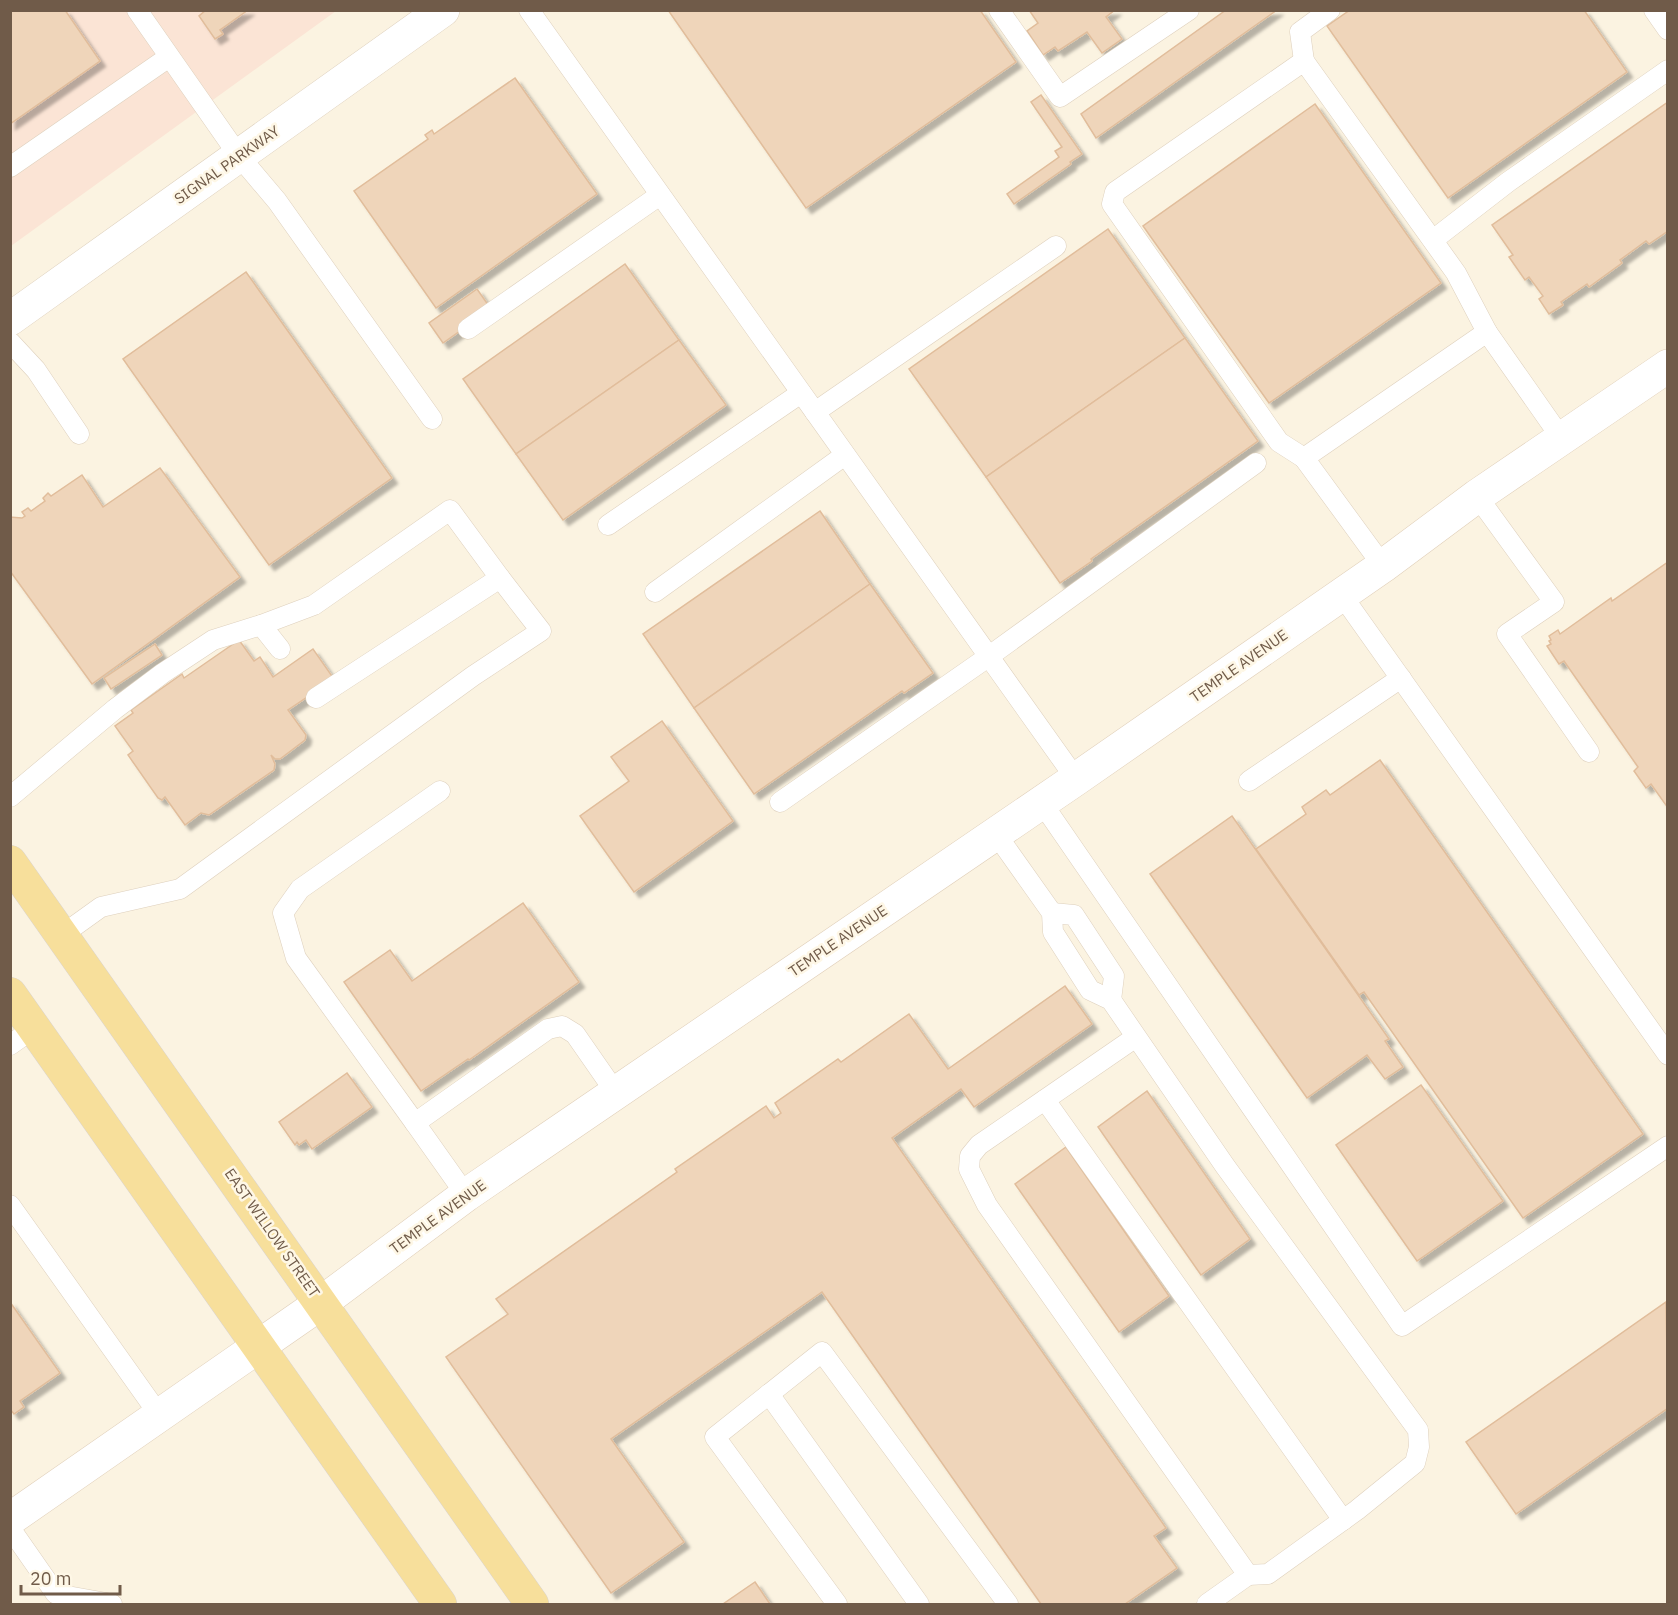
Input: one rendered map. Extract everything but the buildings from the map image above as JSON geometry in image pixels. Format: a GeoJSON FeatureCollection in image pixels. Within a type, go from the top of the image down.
{"type":"FeatureCollection","features":[{"type":"Feature","properties":{"kind":"main road","name":"SIGNAL PARKWAY"},"geometry":{"type":"LineString","coordinates":[[10,319],[443,10]]}},
{"type":"Feature","properties":{"kind":"main road","name":"TEMPLE AVENUE"},"geometry":{"type":"LineString","coordinates":[[10,1519],[321,1303],[466,1195],[1042,803],[1383,566],[1477,496],[1562,438],[1665,373]]}},
{"type":"Feature","properties":{"kind":"main road","name":"EAST WILLOW STREET"},"geometry":{"type":"LineString","coordinates":[[10,862],[532,1605]]}},
{"type":"Feature","properties":{"kind":"main road"},"geometry":{"type":"LineString","coordinates":[[10,994],[22,1036],[259,1347],[440,1605]]}},
{"type":"Feature","properties":{"kind":"lane"},"geometry":{"type":"LineString","coordinates":[[137,10],[239,156],[277,201],[432,420]]}},
{"type":"Feature","properties":{"kind":"lane"},"geometry":{"type":"LineString","coordinates":[[529,10],[1076,779]]}},
{"type":"Feature","properties":{"kind":"lane"},"geometry":{"type":"LineString","coordinates":[[999,10],[1060,97],[1189,10]]}},
{"type":"Feature","properties":{"kind":"lane"},"geometry":{"type":"LineString","coordinates":[[1330,10],[1300,32],[1305,61],[1456,273],[1487,332],[1562,438]]}},
{"type":"Feature","properties":{"kind":"lane"},"geometry":{"type":"LineString","coordinates":[[1654,10],[1668,30]]}},
{"type":"Feature","properties":{"kind":"lane"},"geometry":{"type":"LineString","coordinates":[[10,166],[170,57]]}},
{"type":"Feature","properties":{"kind":"lane"},"geometry":{"type":"LineString","coordinates":[[1305,61],[1115,192],[1112,204],[1279,442],[1304,458],[1383,566]]}},
{"type":"Feature","properties":{"kind":"lane"},"geometry":{"type":"LineString","coordinates":[[1433,240],[1508,182],[1668,70]]}},
{"type":"Feature","properties":{"kind":"lane"},"geometry":{"type":"LineString","coordinates":[[468,329],[660,195]]}},
{"type":"Feature","properties":{"kind":"lane"},"geometry":{"type":"LineString","coordinates":[[814,412],[1056,246]]}},
{"type":"Feature","properties":{"kind":"lane"},"geometry":{"type":"LineString","coordinates":[[1304,458],[1487,332]]}},
{"type":"Feature","properties":{"kind":"lane"},"geometry":{"type":"LineString","coordinates":[[10,342],[36,370],[79,434]]}},
{"type":"Feature","properties":{"kind":"lane"},"geometry":{"type":"LineString","coordinates":[[608,525],[801,393]]}},
{"type":"Feature","properties":{"kind":"lane"},"geometry":{"type":"LineString","coordinates":[[655,592],[845,455]]}},
{"type":"Feature","properties":{"kind":"lane"},"geometry":{"type":"LineString","coordinates":[[780,802],[988,657],[1256,463]]}},
{"type":"Feature","properties":{"kind":"lane"},"geometry":{"type":"LineString","coordinates":[[1477,496],[1554,602],[1507,634],[1589,752]]}},
{"type":"Feature","properties":{"kind":"lane"},"geometry":{"type":"LineString","coordinates":[[10,797],[116,709],[163,673],[213,640],[314,605],[450,510],[541,631],[473,676],[180,889],[101,907],[63,935]]}},
{"type":"Feature","properties":{"kind":"lane"},"geometry":{"type":"LineString","coordinates":[[316,698],[500,578]]}},
{"type":"Feature","properties":{"kind":"lane"},"geometry":{"type":"LineString","coordinates":[[1341,594],[1668,1055]]}},
{"type":"Feature","properties":{"kind":"lane"},"geometry":{"type":"LineString","coordinates":[[261,625],[280,649]]}},
{"type":"Feature","properties":{"kind":"lane"},"geometry":{"type":"LineString","coordinates":[[1249,781],[1401,678]]}},
{"type":"Feature","properties":{"kind":"lane"},"geometry":{"type":"LineString","coordinates":[[440,791],[300,889],[283,913],[296,958],[466,1195]]}},
{"type":"Feature","properties":{"kind":"lane"},"geometry":{"type":"LineString","coordinates":[[1042,803],[1402,1326],[1668,1146]]}},
{"type":"Feature","properties":{"kind":"lane"},"geometry":{"type":"LineString","coordinates":[[996,834],[1052,913],[1053,932],[1090,990],[1111,1000],[1232,1175],[1418,1430],[1419,1447],[1415,1463],[1343,1520],[1268,1574],[1248,1575],[1207,1605]]}},
{"type":"Feature","properties":{"kind":"lane"},"geometry":{"type":"LineString","coordinates":[[1052,913],[1074,915],[1086,932],[1114,976],[1111,1000]]}},
{"type":"Feature","properties":{"kind":"lane"},"geometry":{"type":"LineString","coordinates":[[415,1123],[548,1029],[562,1026],[575,1034],[616,1093]]}},
{"type":"Feature","properties":{"kind":"lane"},"geometry":{"type":"LineString","coordinates":[[1136,1037],[979,1145],[969,1156],[969,1169],[987,1205],[1248,1575]]}},
{"type":"Feature","properties":{"kind":"lane"},"geometry":{"type":"LineString","coordinates":[[1045,1100],[1343,1520]]}},
{"type":"Feature","properties":{"kind":"lane"},"geometry":{"type":"LineString","coordinates":[[10,1205],[160,1416]]}},
{"type":"Feature","properties":{"kind":"lane"},"geometry":{"type":"LineString","coordinates":[[837,1605],[715,1437],[822,1352],[1008,1605]]}},
{"type":"Feature","properties":{"kind":"lane"},"geometry":{"type":"LineString","coordinates":[[769,1394],[919,1605]]}},
{"type":"Feature","properties":{"kind":"lane"},"geometry":{"type":"LineString","coordinates":[[10,1528],[48,1599],[112,1605]]}},
{"type":"Feature","properties":{"kind":"shaded area"},"geometry":{"type":"Polygon","coordinates":[[[11,11],[336,11],[11,246],[11,11]]]}}]}
